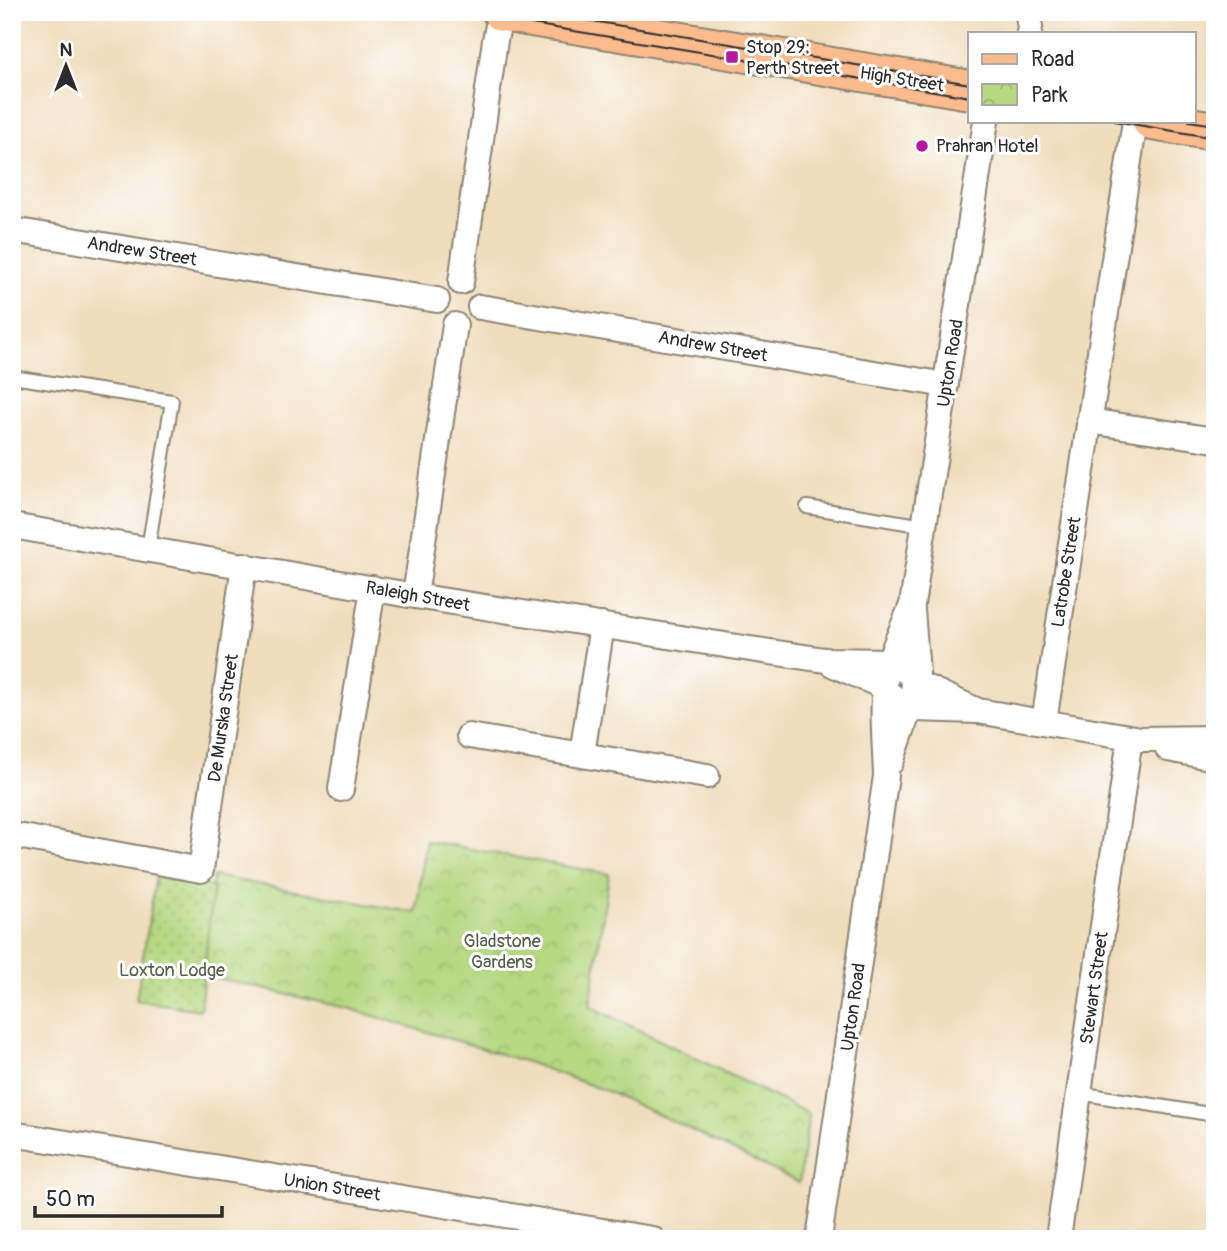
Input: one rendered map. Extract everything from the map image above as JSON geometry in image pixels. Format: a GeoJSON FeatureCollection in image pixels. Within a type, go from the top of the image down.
{"type":"FeatureCollection","features":[{"type":"Feature","properties":{"kind":"main road","name":"High Street"},"geometry":{"type":"LineString","coordinates":[[502,12],[968,90]]}},
{"type":"Feature","properties":{"kind":"main road"},"geometry":{"type":"LineString","coordinates":[[1158,122],[1215,131]]}},
{"type":"Feature","properties":{"kind":"street"},"geometry":{"type":"LineString","coordinates":[[461,282],[495,40],[502,12]]}},
{"type":"Feature","properties":{"kind":"street"},"geometry":{"type":"LineString","coordinates":[[1027,12],[1029,32]]}},
{"type":"Feature","properties":{"kind":"street","name":"Upton Road"},"geometry":{"type":"LineString","coordinates":[[819,1239],[886,776],[885,690],[890,661],[912,605],[986,122]]}},
{"type":"Feature","properties":{"kind":"street","name":"Latrobe Street"},"geometry":{"type":"LineString","coordinates":[[1044,722],[1135,122]]}},
{"type":"Feature","properties":{"kind":"street","name":"Andrew Street"},"geometry":{"type":"LineString","coordinates":[[12,230],[437,300]]}},
{"type":"Feature","properties":{"kind":"street"},"geometry":{"type":"LineString","coordinates":[[461,282],[468,284],[478,293],[480,307],[468,323],[455,324],[439,313],[437,300],[445,286],[461,282]]}},
{"type":"Feature","properties":{"kind":"street","name":"Andrew Street"},"geometry":{"type":"LineString","coordinates":[[480,307],[946,385]]}},
{"type":"Feature","properties":{"kind":"street"},"geometry":{"type":"LineString","coordinates":[[415,596],[455,324]]}},
{"type":"Feature","properties":{"kind":"street"},"geometry":{"type":"LineString","coordinates":[[1089,421],[1215,440]]}},
{"type":"Feature","properties":{"kind":"street","name":"Raleigh Street"},"geometry":{"type":"LineString","coordinates":[[12,526],[415,596],[825,660],[890,661]]}},
{"type":"Feature","properties":{"kind":"street","name":"De Murska Street"},"geometry":{"type":"LineString","coordinates":[[12,835],[201,870],[244,565]]}},
{"type":"Feature","properties":{"kind":"street"},"geometry":{"type":"LineString","coordinates":[[341,789],[373,588]]}},
{"type":"Feature","properties":{"kind":"street","name":"Upton Road"},"geometry":{"type":"LineString","coordinates":[[886,776],[910,708],[916,681],[912,605]]}},
{"type":"Feature","properties":{"kind":"street"},"geometry":{"type":"LineString","coordinates":[[582,754],[602,625]]}},
{"type":"Feature","properties":{"kind":"street","name":"Raleigh Street"},"geometry":{"type":"LineString","coordinates":[[825,660],[871,681],[910,708]]}},
{"type":"Feature","properties":{"kind":"street"},"geometry":{"type":"LineString","coordinates":[[890,661],[898,664],[921,685],[978,711]]}},
{"type":"Feature","properties":{"kind":"street"},"geometry":{"type":"LineString","coordinates":[[910,708],[978,711],[1135,739],[1170,750],[1215,758]]}},
{"type":"Feature","properties":{"kind":"street"},"geometry":{"type":"LineString","coordinates":[[469,736],[707,776]]}},
{"type":"Feature","properties":{"kind":"street"},"geometry":{"type":"LineString","coordinates":[[1135,739],[1215,738]]}},
{"type":"Feature","properties":{"kind":"street","name":"Stewart Street"},"geometry":{"type":"LineString","coordinates":[[1058,1239],[1135,739]]}},
{"type":"Feature","properties":{"kind":"street","name":"Union Street"},"geometry":{"type":"LineString","coordinates":[[12,1134],[652,1239]]}},
{"type":"Feature","properties":{"kind":"lane"},"geometry":{"type":"LineString","coordinates":[[12,377],[172,401],[148,549]]}},
{"type":"Feature","properties":{"kind":"lane"},"geometry":{"type":"LineString","coordinates":[[807,507],[925,526]]}},
{"type":"Feature","properties":{"kind":"lane"},"geometry":{"type":"LineString","coordinates":[[1079,1093],[1215,1115]]}},
{"type":"Feature","properties":{"kind":"green space","name":"Gladstone Gardens"},"geometry":{"type":"Polygon","coordinates":[[[426,841],[609,874],[590,1006],[809,1114],[799,1183],[606,1091],[527,1062],[351,1009],[203,975],[213,876],[416,913],[426,841]]]}},
{"type":"Feature","properties":{"kind":"green space","name":"Loxton Lodge"},"geometry":{"type":"Polygon","coordinates":[[[156,876],[213,887],[200,1010],[136,1000],[156,876]]]}},
{"type":"Feature","properties":{"kind":"tram line"},"geometry":{"type":"LineString","coordinates":[[460,12],[968,97]]}},
{"type":"Feature","properties":{"kind":"tram line"},"geometry":{"type":"LineString","coordinates":[[538,12],[968,84]]}},
{"type":"Feature","properties":{"kind":"tram line"},"geometry":{"type":"LineString","coordinates":[[1120,122],[1215,138]]}},
{"type":"Feature","properties":{"kind":"tram line"},"geometry":{"type":"LineString","coordinates":[[1196,122],[1215,125]]}},
{"type":"Feature","properties":{"kind":"place","name":"Stop 29: Perth Street"},"geometry":{"type":"Point","coordinates":[732,57]}},
{"type":"Feature","properties":{"kind":"place","name":"Prahran Hotel"},"geometry":{"type":"Point","coordinates":[922,146]}}]}
